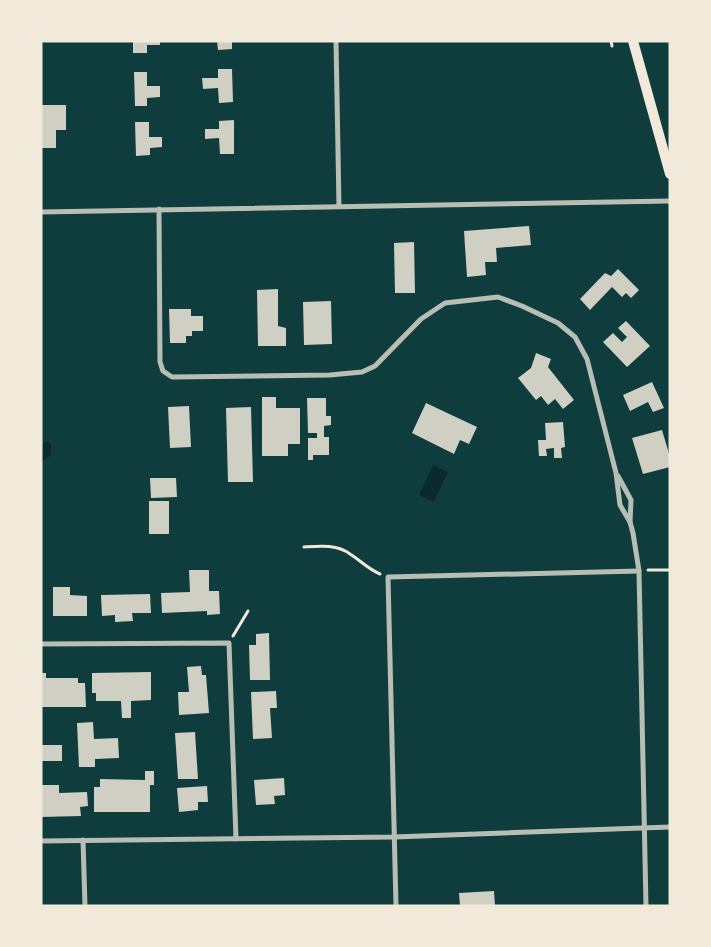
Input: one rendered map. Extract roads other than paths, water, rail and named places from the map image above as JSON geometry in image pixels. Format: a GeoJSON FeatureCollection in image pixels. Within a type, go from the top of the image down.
{"type":"FeatureCollection","features":[{"type":"Feature","properties":{"kind":"main road"},"geometry":{"type":"LineString","coordinates":[[635,42],[670,174]]}},
{"type":"Feature","properties":{"kind":"street"},"geometry":{"type":"LineString","coordinates":[[336,41],[339,206]]}},
{"type":"Feature","properties":{"kind":"street"},"geometry":{"type":"LineString","coordinates":[[41,212],[670,201]]}},
{"type":"Feature","properties":{"kind":"street"},"geometry":{"type":"LineString","coordinates":[[159,210],[160,362],[163,371],[172,376],[273,377],[362,372],[375,366],[421,319],[445,304],[498,297],[558,323],[575,337],[587,359],[616,473],[620,505],[630,522]]}},
{"type":"Feature","properties":{"kind":"street"},"geometry":{"type":"LineString","coordinates":[[616,473],[631,500],[630,522],[640,571],[646,906]]}},
{"type":"Feature","properties":{"kind":"street"},"geometry":{"type":"LineString","coordinates":[[396,906],[388,577],[640,571]]}},
{"type":"Feature","properties":{"kind":"street"},"geometry":{"type":"LineString","coordinates":[[41,644],[229,643],[236,838]]}},
{"type":"Feature","properties":{"kind":"street"},"geometry":{"type":"LineString","coordinates":[[41,840],[394,837],[670,827]]}},
{"type":"Feature","properties":{"kind":"street"},"geometry":{"type":"LineString","coordinates":[[83,840],[85,906]]}},
{"type":"Feature","properties":{"kind":"water"},"geometry":{"type":"Polygon","coordinates":[[[47,441],[51,444],[51,455],[41,462],[41,445],[47,441]]]}},
{"type":"Feature","properties":{"kind":"water"},"geometry":{"type":"Polygon","coordinates":[[[433,465],[448,472],[434,502],[419,495],[433,465]]]}}]}
